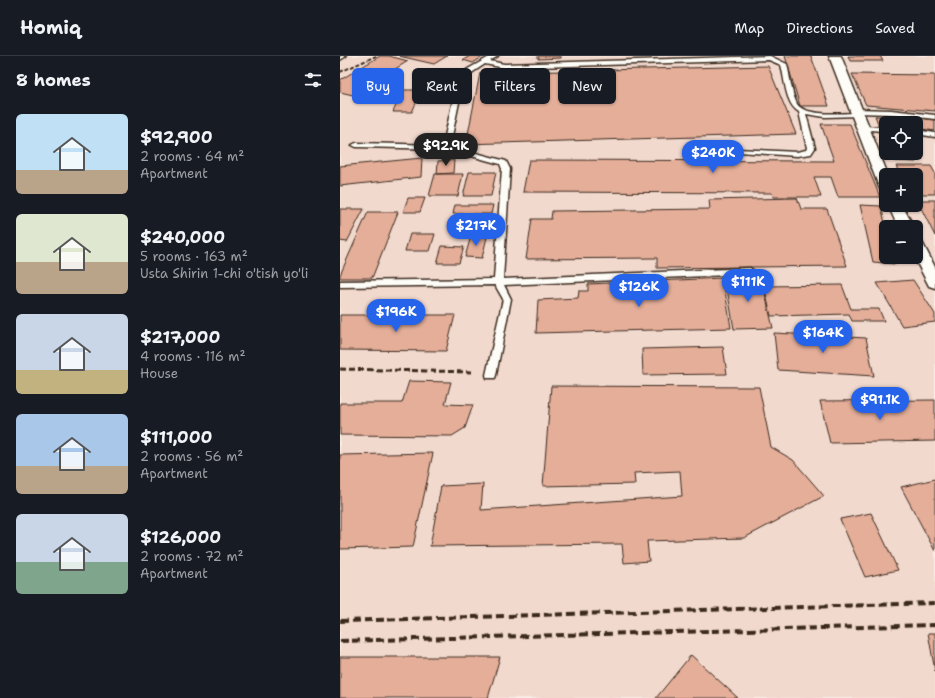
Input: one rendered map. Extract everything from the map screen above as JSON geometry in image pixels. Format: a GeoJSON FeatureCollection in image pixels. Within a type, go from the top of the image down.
{"type":"FeatureCollection","features":[{"type":"Feature","properties":{"kind":"street"},"geometry":{"type":"LineString","coordinates":[[835,56],[879,169]]}},
{"type":"Feature","properties":{"kind":"street"},"geometry":{"type":"LineString","coordinates":[[923,259],[935,282]]}},
{"type":"Feature","properties":{"kind":"lane"},"geometry":{"type":"LineString","coordinates":[[446,147],[462,77],[470,70],[495,56]]}},
{"type":"Feature","properties":{"kind":"lane"},"geometry":{"type":"LineString","coordinates":[[485,62],[504,66],[770,58],[784,64],[796,106],[802,111],[810,114],[891,112],[935,117]]}},
{"type":"Feature","properties":{"kind":"lane"},"geometry":{"type":"LineString","coordinates":[[738,150],[797,154],[808,152],[811,148],[802,111]]}},
{"type":"Feature","properties":{"kind":"lane"},"geometry":{"type":"LineString","coordinates":[[863,128],[879,129]]}},
{"type":"Feature","properties":{"kind":"lane"},"geometry":{"type":"LineString","coordinates":[[923,133],[935,135]]}},
{"type":"Feature","properties":{"kind":"lane"},"geometry":{"type":"LineString","coordinates":[[356,145],[446,147],[503,163],[506,169],[498,282],[507,299],[491,375]]}},
{"type":"Feature","properties":{"kind":"lane"},"geometry":{"type":"LineString","coordinates":[[340,284],[498,282],[750,272]]}},
{"type":"Feature","properties":{"kind":"shaded area"},"geometry":{"type":"Polygon","coordinates":[[[340,56],[935,56],[935,698],[340,698],[340,56]]]}},
{"type":"Feature","properties":{"kind":"building"},"geometry":{"type":"Polygon","coordinates":[[[380,56],[389,56],[408,61],[397,68],[360,68],[380,56]]]}},
{"type":"Feature","properties":{"kind":"building"},"geometry":{"type":"Polygon","coordinates":[[[399,56],[447,56],[434,64],[399,56]]]}},
{"type":"Feature","properties":{"kind":"building"},"geometry":{"type":"Polygon","coordinates":[[[470,56],[484,56],[473,63],[463,60],[470,56]]]}},
{"type":"Feature","properties":{"kind":"building"},"geometry":{"type":"Polygon","coordinates":[[[538,56],[561,56],[561,58],[538,59],[538,56]]]}},
{"type":"Feature","properties":{"kind":"building"},"geometry":{"type":"Polygon","coordinates":[[[785,56],[811,56],[829,106],[800,106],[785,56]]]}},
{"type":"Feature","properties":{"kind":"building"},"geometry":{"type":"Polygon","coordinates":[[[848,56],[880,56],[883,61],[850,61],[848,56]]]}},
{"type":"Feature","properties":{"kind":"building"},"geometry":{"type":"Polygon","coordinates":[[[768,66],[796,134],[466,144],[480,73],[480,104],[550,104],[550,71],[558,71],[558,104],[616,104],[616,70],[768,66]]]}},
{"type":"Feature","properties":{"kind":"building"},"geometry":{"type":"Polygon","coordinates":[[[352,73],[352,95],[340,92],[340,80],[352,73]]]}},
{"type":"Feature","properties":{"kind":"building"},"geometry":{"type":"Polygon","coordinates":[[[852,74],[935,75],[935,111],[866,105],[852,74]]]}},
{"type":"Feature","properties":{"kind":"building"},"geometry":{"type":"Polygon","coordinates":[[[404,90],[412,90],[412,104],[416,104],[412,112],[393,112],[397,104],[404,104],[404,90]]]}},
{"type":"Feature","properties":{"kind":"building"},"geometry":{"type":"Polygon","coordinates":[[[898,114],[910,116],[899,116],[898,114]]]}},
{"type":"Feature","properties":{"kind":"building"},"geometry":{"type":"Polygon","coordinates":[[[875,116],[879,116],[879,125],[875,116]]]}},
{"type":"Feature","properties":{"kind":"building"},"geometry":{"type":"Polygon","coordinates":[[[923,118],[935,120],[935,131],[923,129],[923,118]]]}},
{"type":"Feature","properties":{"kind":"building"},"geometry":{"type":"Polygon","coordinates":[[[821,124],[850,124],[879,197],[838,197],[831,177],[814,177],[821,197],[773,197],[772,193],[523,192],[529,160],[834,161],[821,124]]]}},
{"type":"Feature","properties":{"kind":"building"},"geometry":{"type":"Polygon","coordinates":[[[422,158],[421,177],[340,186],[340,166],[422,158]]]}},
{"type":"Feature","properties":{"kind":"building"},"geometry":{"type":"Polygon","coordinates":[[[454,160],[453,173],[437,174],[438,161],[454,160]]]}},
{"type":"Feature","properties":{"kind":"building"},"geometry":{"type":"Polygon","coordinates":[[[915,160],[916,162],[894,161],[915,160]]]}},
{"type":"Feature","properties":{"kind":"building"},"geometry":{"type":"Polygon","coordinates":[[[896,166],[931,166],[935,173],[935,194],[923,194],[923,168],[897,168],[896,166]]]}},
{"type":"Feature","properties":{"kind":"building"},"geometry":{"type":"Polygon","coordinates":[[[469,172],[496,172],[491,196],[463,196],[469,172]]]}},
{"type":"Feature","properties":{"kind":"building"},"geometry":{"type":"Polygon","coordinates":[[[435,174],[463,174],[458,196],[429,196],[435,174]]]}},
{"type":"Feature","properties":{"kind":"building"},"geometry":{"type":"Polygon","coordinates":[[[408,198],[425,198],[420,212],[403,212],[408,198]]]}},
{"type":"Feature","properties":{"kind":"building"},"geometry":{"type":"Polygon","coordinates":[[[797,198],[801,209],[827,209],[847,266],[657,268],[657,258],[526,259],[532,219],[551,219],[552,211],[710,209],[709,200],[797,198]]]}},
{"type":"Feature","properties":{"kind":"building"},"geometry":{"type":"Polygon","coordinates":[[[923,200],[935,200],[935,236],[923,212],[923,200]]]}},
{"type":"Feature","properties":{"kind":"building"},"geometry":{"type":"Polygon","coordinates":[[[455,205],[493,205],[491,214],[453,214],[455,205]]]}},
{"type":"Feature","properties":{"kind":"building"},"geometry":{"type":"Polygon","coordinates":[[[860,205],[879,206],[879,212],[882,212],[884,220],[879,220],[879,263],[873,262],[860,205]]]}},
{"type":"Feature","properties":{"kind":"building"},"geometry":{"type":"Polygon","coordinates":[[[340,209],[364,209],[347,242],[340,241],[340,209]]]}},
{"type":"Feature","properties":{"kind":"building"},"geometry":{"type":"Polygon","coordinates":[[[368,212],[398,212],[372,278],[340,278],[340,275],[368,212]]]}},
{"type":"Feature","properties":{"kind":"building"},"geometry":{"type":"Polygon","coordinates":[[[463,222],[488,222],[485,234],[459,233],[463,222]]]}},
{"type":"Feature","properties":{"kind":"building"},"geometry":{"type":"Polygon","coordinates":[[[410,234],[435,234],[430,251],[405,251],[410,234]]]}},
{"type":"Feature","properties":{"kind":"building"},"geometry":{"type":"Polygon","coordinates":[[[471,236],[487,237],[482,258],[465,257],[471,236]]]}},
{"type":"Feature","properties":{"kind":"building"},"geometry":{"type":"Polygon","coordinates":[[[442,246],[464,247],[459,263],[437,263],[442,246]]]}},
{"type":"Feature","properties":{"kind":"building"},"geometry":{"type":"Polygon","coordinates":[[[761,276],[773,328],[734,329],[725,277],[761,276]]]}},
{"type":"Feature","properties":{"kind":"building"},"geometry":{"type":"Polygon","coordinates":[[[723,278],[731,328],[536,333],[538,300],[578,298],[579,291],[588,291],[588,284],[723,278]]]}},
{"type":"Feature","properties":{"kind":"building"},"geometry":{"type":"Polygon","coordinates":[[[913,280],[935,314],[935,322],[902,326],[877,283],[913,280]]]}},
{"type":"Feature","properties":{"kind":"building"},"geometry":{"type":"Polygon","coordinates":[[[842,285],[851,309],[879,309],[884,321],[852,321],[849,314],[771,316],[764,286],[842,285]]]}},
{"type":"Feature","properties":{"kind":"building"},"geometry":{"type":"Polygon","coordinates":[[[340,315],[455,315],[446,351],[340,350],[340,315]]]}},
{"type":"Feature","properties":{"kind":"building"},"geometry":{"type":"Polygon","coordinates":[[[774,333],[866,338],[874,376],[778,370],[774,333]]]}},
{"type":"Feature","properties":{"kind":"building"},"geometry":{"type":"Polygon","coordinates":[[[723,347],[727,374],[643,375],[642,349],[723,347]]]}},
{"type":"Feature","properties":{"kind":"building"},"geometry":{"type":"Polygon","coordinates":[[[409,381],[451,382],[445,404],[473,405],[465,428],[452,436],[340,435],[340,403],[402,403],[409,381]]]}},
{"type":"Feature","properties":{"kind":"building"},"geometry":{"type":"Polygon","coordinates":[[[551,386],[759,387],[771,447],[793,460],[824,496],[744,538],[647,541],[649,561],[624,563],[622,544],[430,546],[441,486],[483,484],[481,510],[682,496],[680,471],[634,473],[635,484],[543,486],[551,386]]]}},
{"type":"Feature","properties":{"kind":"building"},"geometry":{"type":"Polygon","coordinates":[[[935,400],[935,441],[830,443],[820,401],[935,400]]]}},
{"type":"Feature","properties":{"kind":"building"},"geometry":{"type":"Polygon","coordinates":[[[433,453],[413,547],[340,549],[340,455],[433,453]]]}},
{"type":"Feature","properties":{"kind":"building"},"geometry":{"type":"Polygon","coordinates":[[[935,479],[935,551],[901,487],[935,479]]]}},
{"type":"Feature","properties":{"kind":"building"},"geometry":{"type":"Polygon","coordinates":[[[871,513],[898,570],[865,577],[840,519],[871,513]]]}},
{"type":"Feature","properties":{"kind":"building"},"geometry":{"type":"Polygon","coordinates":[[[928,633],[935,633],[935,671],[928,633]]]}},
{"type":"Feature","properties":{"kind":"building"},"geometry":{"type":"Polygon","coordinates":[[[691,655],[738,698],[656,698],[691,655]]]}},
{"type":"Feature","properties":{"kind":"building"},"geometry":{"type":"Polygon","coordinates":[[[340,657],[500,657],[488,698],[340,698],[340,657]]]}},
{"type":"Feature","properties":{"kind":"railway"},"geometry":{"type":"LineString","coordinates":[[340,72],[376,56]]}},
{"type":"Feature","properties":{"kind":"railway"},"geometry":{"type":"LineString","coordinates":[[340,369],[473,372]]}},
{"type":"Feature","properties":{"kind":"railway"},"geometry":{"type":"LineString","coordinates":[[340,621],[935,603]]}},
{"type":"Feature","properties":{"kind":"railway"},"geometry":{"type":"LineString","coordinates":[[340,641],[935,625]]}}]}
